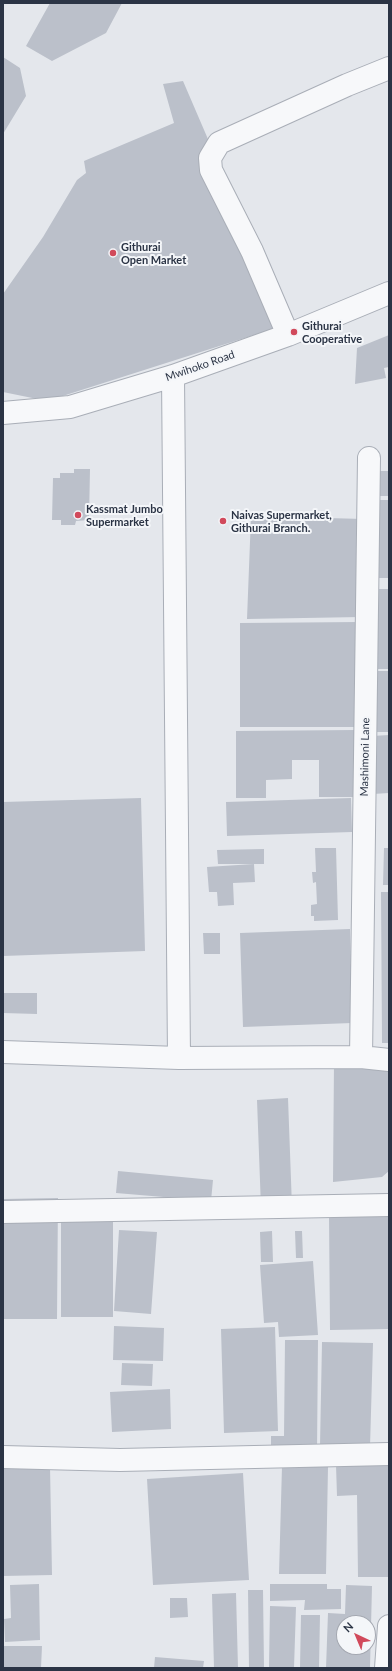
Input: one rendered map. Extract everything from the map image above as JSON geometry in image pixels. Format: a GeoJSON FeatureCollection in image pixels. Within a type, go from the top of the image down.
{"type":"FeatureCollection","features":[{"type":"Feature","properties":{"kind":"street"},"geometry":{"type":"LineString","coordinates":[[288,335],[252,251],[211,170],[210,158],[219,143],[347,85],[389,68]]}},
{"type":"Feature","properties":{"kind":"street","name":"Mwihoko Road"},"geometry":{"type":"LineString","coordinates":[[3,413],[70,407],[173,376],[288,335],[389,293]]}},
{"type":"Feature","properties":{"kind":"street"},"geometry":{"type":"LineString","coordinates":[[173,376],[179,1058]]}},
{"type":"Feature","properties":{"kind":"street","name":"Mashimoni Lane"},"geometry":{"type":"LineString","coordinates":[[361,1057],[369,458]]}},
{"type":"Feature","properties":{"kind":"street"},"geometry":{"type":"LineString","coordinates":[[3,1052],[179,1058],[361,1057],[389,1060]]}},
{"type":"Feature","properties":{"kind":"street"},"geometry":{"type":"LineString","coordinates":[[3,1212],[389,1205]]}},
{"type":"Feature","properties":{"kind":"street"},"geometry":{"type":"LineString","coordinates":[[3,1456],[120,1460],[389,1454]]}},
{"type":"Feature","properties":{"kind":"street"},"geometry":{"type":"LineString","coordinates":[[386,1668],[389,1626]]}},
{"type":"Feature","properties":{"kind":"building"},"geometry":{"type":"Polygon","coordinates":[[[50,3],[122,3],[106,33],[52,61],[26,46],[50,3]]]}},
{"type":"Feature","properties":{"kind":"building"},"geometry":{"type":"Polygon","coordinates":[[[3,57],[20,68],[26,96],[3,134],[3,57]]]}},
{"type":"Feature","properties":{"kind":"building"},"geometry":{"type":"Polygon","coordinates":[[[183,81],[272,288],[276,328],[47,401],[3,392],[3,294],[43,237],[77,180],[86,173],[84,161],[174,123],[163,84],[183,81]]]}},
{"type":"Feature","properties":{"kind":"building"},"geometry":{"type":"Polygon","coordinates":[[[389,335],[389,367],[384,368],[386,378],[355,384],[357,348],[389,335]]]}},
{"type":"Feature","properties":{"kind":"building"},"geometry":{"type":"Polygon","coordinates":[[[74,469],[90,469],[89,520],[76,521],[75,525],[61,525],[61,520],[52,520],[53,478],[60,478],[60,473],[74,473],[74,469]]]}},
{"type":"Feature","properties":{"kind":"building"},"geometry":{"type":"Polygon","coordinates":[[[376,471],[389,471],[389,496],[376,496],[376,471]]]}},
{"type":"Feature","properties":{"kind":"building"},"geometry":{"type":"Polygon","coordinates":[[[378,500],[389,500],[389,578],[371,578],[378,500]]]}},
{"type":"Feature","properties":{"kind":"building"},"geometry":{"type":"Polygon","coordinates":[[[251,516],[364,519],[361,617],[247,619],[251,516]]]}},
{"type":"Feature","properties":{"kind":"building"},"geometry":{"type":"Polygon","coordinates":[[[372,589],[389,589],[389,669],[371,669],[372,589]]]}},
{"type":"Feature","properties":{"kind":"building"},"geometry":{"type":"Polygon","coordinates":[[[359,622],[359,727],[240,727],[240,623],[359,622]]]}},
{"type":"Feature","properties":{"kind":"building"},"geometry":{"type":"Polygon","coordinates":[[[368,671],[389,671],[389,732],[369,732],[368,671]]]}},
{"type":"Feature","properties":{"kind":"building"},"geometry":{"type":"Polygon","coordinates":[[[355,730],[355,797],[319,797],[319,760],[292,760],[292,779],[266,780],[266,798],[236,798],[236,731],[355,730]]]}},
{"type":"Feature","properties":{"kind":"building"},"geometry":{"type":"Polygon","coordinates":[[[389,735],[389,793],[373,794],[372,736],[389,735]]]}},
{"type":"Feature","properties":{"kind":"building"},"geometry":{"type":"Polygon","coordinates":[[[141,798],[145,951],[3,956],[3,802],[141,798]]]}},
{"type":"Feature","properties":{"kind":"building"},"geometry":{"type":"Polygon","coordinates":[[[351,798],[352,832],[227,836],[226,802],[351,798]]]}},
{"type":"Feature","properties":{"kind":"building"},"geometry":{"type":"Polygon","coordinates":[[[315,848],[336,848],[338,920],[314,921],[314,916],[311,916],[311,905],[317,904],[316,882],[313,883],[312,872],[316,872],[315,848]]]}},
{"type":"Feature","properties":{"kind":"building"},"geometry":{"type":"Polygon","coordinates":[[[384,848],[389,848],[389,885],[383,885],[384,848]]]}},
{"type":"Feature","properties":{"kind":"building"},"geometry":{"type":"Polygon","coordinates":[[[264,849],[264,864],[218,864],[217,850],[264,849]]]}},
{"type":"Feature","properties":{"kind":"building"},"geometry":{"type":"Polygon","coordinates":[[[254,864],[255,882],[233,883],[234,905],[218,906],[217,892],[209,892],[207,867],[254,864]]]}},
{"type":"Feature","properties":{"kind":"building"},"geometry":{"type":"Polygon","coordinates":[[[381,892],[389,892],[389,1043],[382,1043],[381,892]]]}},
{"type":"Feature","properties":{"kind":"building"},"geometry":{"type":"Polygon","coordinates":[[[350,929],[352,1023],[243,1027],[240,933],[350,929]]]}},
{"type":"Feature","properties":{"kind":"building"},"geometry":{"type":"Polygon","coordinates":[[[203,933],[220,933],[220,954],[204,954],[203,933]]]}},
{"type":"Feature","properties":{"kind":"building"},"geometry":{"type":"Polygon","coordinates":[[[3,993],[37,993],[37,1014],[3,1013],[3,993]]]}},
{"type":"Feature","properties":{"kind":"building"},"geometry":{"type":"Polygon","coordinates":[[[383,1061],[389,1072],[389,1171],[382,1177],[333,1182],[334,1062],[383,1061]]]}},
{"type":"Feature","properties":{"kind":"building"},"geometry":{"type":"Polygon","coordinates":[[[288,1098],[292,1207],[261,1208],[257,1100],[288,1098]]]}},
{"type":"Feature","properties":{"kind":"building"},"geometry":{"type":"Polygon","coordinates":[[[118,1171],[213,1180],[211,1201],[116,1193],[118,1171]]]}},
{"type":"Feature","properties":{"kind":"building"},"geometry":{"type":"Polygon","coordinates":[[[58,1198],[57,1319],[3,1319],[4,1199],[58,1198]]]}},
{"type":"Feature","properties":{"kind":"building"},"geometry":{"type":"Polygon","coordinates":[[[61,1208],[113,1208],[113,1317],[61,1317],[61,1208]]]}},
{"type":"Feature","properties":{"kind":"building"},"geometry":{"type":"Polygon","coordinates":[[[389,1214],[389,1329],[330,1330],[329,1215],[389,1214]]]}},
{"type":"Feature","properties":{"kind":"building"},"geometry":{"type":"Polygon","coordinates":[[[119,1230],[157,1232],[151,1314],[114,1311],[119,1230]]]}},
{"type":"Feature","properties":{"kind":"building"},"geometry":{"type":"Polygon","coordinates":[[[272,1231],[273,1262],[261,1262],[260,1232],[272,1231]]]}},
{"type":"Feature","properties":{"kind":"building"},"geometry":{"type":"Polygon","coordinates":[[[295,1231],[302,1231],[303,1258],[296,1258],[295,1231]]]}},
{"type":"Feature","properties":{"kind":"building"},"geometry":{"type":"Polygon","coordinates":[[[313,1261],[318,1335],[279,1337],[278,1322],[264,1323],[260,1265],[313,1261]]]}},
{"type":"Feature","properties":{"kind":"building"},"geometry":{"type":"Polygon","coordinates":[[[114,1326],[164,1328],[163,1361],[113,1360],[114,1326]]]}},
{"type":"Feature","properties":{"kind":"building"},"geometry":{"type":"Polygon","coordinates":[[[275,1327],[278,1431],[224,1433],[221,1329],[275,1327]]]}},
{"type":"Feature","properties":{"kind":"building"},"geometry":{"type":"Polygon","coordinates":[[[285,1340],[318,1340],[317,1452],[271,1452],[271,1436],[284,1436],[285,1340]]]}},
{"type":"Feature","properties":{"kind":"building"},"geometry":{"type":"Polygon","coordinates":[[[322,1342],[373,1343],[370,1447],[320,1446],[322,1342]]]}},
{"type":"Feature","properties":{"kind":"building"},"geometry":{"type":"Polygon","coordinates":[[[122,1363],[153,1364],[152,1386],[121,1385],[122,1363]]]}},
{"type":"Feature","properties":{"kind":"building"},"geometry":{"type":"Polygon","coordinates":[[[170,1389],[171,1429],[112,1432],[110,1392],[170,1389]]]}},
{"type":"Feature","properties":{"kind":"building"},"geometry":{"type":"Polygon","coordinates":[[[389,1464],[389,1577],[358,1577],[357,1495],[337,1496],[336,1465],[389,1464]]]}},
{"type":"Feature","properties":{"kind":"building"},"geometry":{"type":"Polygon","coordinates":[[[50,1466],[52,1575],[3,1576],[3,1467],[50,1466]]]}},
{"type":"Feature","properties":{"kind":"building"},"geometry":{"type":"Polygon","coordinates":[[[282,1466],[328,1467],[326,1574],[279,1574],[282,1466]]]}},
{"type":"Feature","properties":{"kind":"building"},"geometry":{"type":"Polygon","coordinates":[[[243,1473],[249,1580],[153,1585],[147,1479],[243,1473]]]}},
{"type":"Feature","properties":{"kind":"building"},"geometry":{"type":"Polygon","coordinates":[[[39,1584],[40,1640],[5,1642],[4,1619],[11,1618],[10,1585],[39,1584]]]}},
{"type":"Feature","properties":{"kind":"building"},"geometry":{"type":"Polygon","coordinates":[[[270,1584],[327,1584],[327,1589],[341,1589],[341,1609],[304,1610],[305,1600],[270,1601],[270,1584]]]}},
{"type":"Feature","properties":{"kind":"building"},"geometry":{"type":"Polygon","coordinates":[[[346,1585],[372,1586],[371,1615],[336,1615],[336,1655],[370,1655],[370,1668],[326,1668],[328,1613],[345,1614],[346,1585]]]}},
{"type":"Feature","properties":{"kind":"building"},"geometry":{"type":"Polygon","coordinates":[[[248,1590],[263,1590],[264,1668],[249,1668],[248,1590]]]}},
{"type":"Feature","properties":{"kind":"building"},"geometry":{"type":"Polygon","coordinates":[[[236,1593],[238,1668],[214,1668],[212,1594],[236,1593]]]}},
{"type":"Feature","properties":{"kind":"building"},"geometry":{"type":"Polygon","coordinates":[[[170,1598],[187,1598],[188,1617],[170,1618],[170,1598]]]}},
{"type":"Feature","properties":{"kind":"building"},"geometry":{"type":"Polygon","coordinates":[[[270,1606],[296,1607],[294,1668],[269,1668],[270,1606]]]}},
{"type":"Feature","properties":{"kind":"building"},"geometry":{"type":"Polygon","coordinates":[[[301,1615],[320,1615],[319,1668],[300,1668],[301,1615]]]}},
{"type":"Feature","properties":{"kind":"building"},"geometry":{"type":"Polygon","coordinates":[[[3,1646],[42,1646],[41,1668],[3,1668],[3,1646]]]}},
{"type":"Feature","properties":{"kind":"building"},"geometry":{"type":"Polygon","coordinates":[[[155,1657],[204,1661],[203,1668],[154,1668],[155,1657]]]}},
{"type":"Feature","properties":{"kind":"place","name":"Githurai Open Market"},"geometry":{"type":"Point","coordinates":[113,253]}},
{"type":"Feature","properties":{"kind":"place","name":"Githurai Cooperative"},"geometry":{"type":"Point","coordinates":[294,332]}},
{"type":"Feature","properties":{"kind":"place","name":"Kassmat Jumbo Supermarket"},"geometry":{"type":"Point","coordinates":[78,515]}},
{"type":"Feature","properties":{"kind":"place","name":"Naivas Supermarket, Githurai Branch."},"geometry":{"type":"Point","coordinates":[223,521]}}]}
